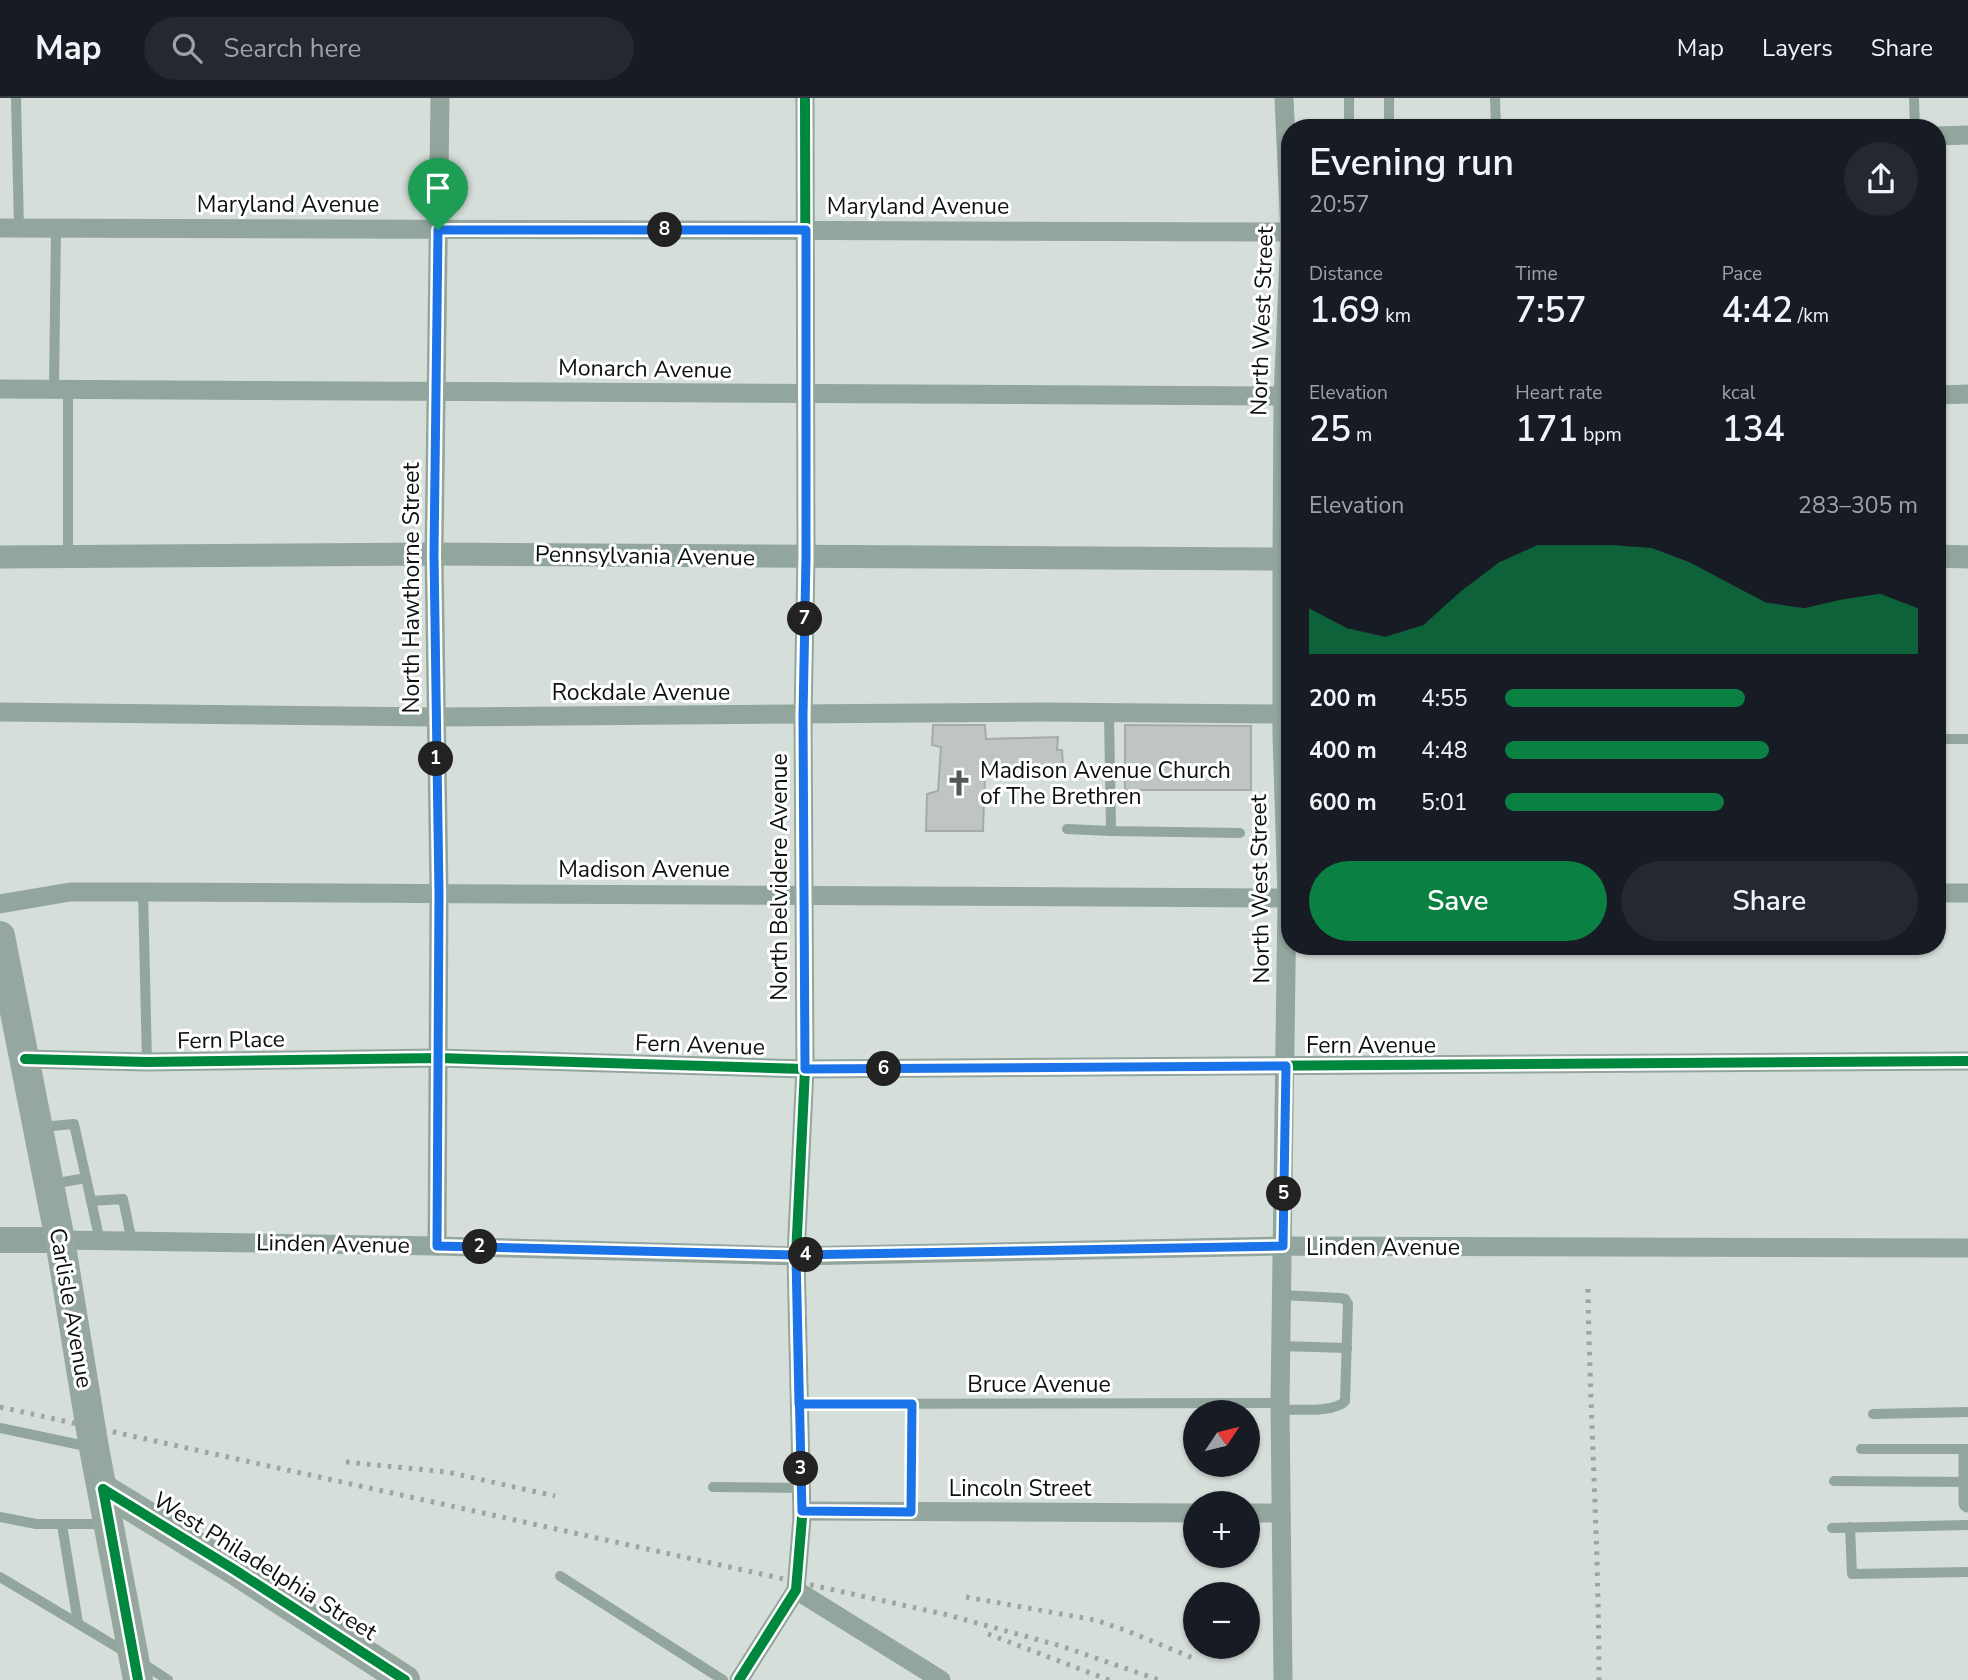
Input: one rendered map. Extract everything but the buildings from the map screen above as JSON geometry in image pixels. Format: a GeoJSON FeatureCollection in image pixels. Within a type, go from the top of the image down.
{"type":"FeatureCollection","features":[{"type":"Feature","properties":{"kind":"main road","name":"Carlisle Avenue"},"geometry":{"type":"LineString","coordinates":[[0,936],[60,1240],[94,1448],[136,1669]]}},
{"type":"Feature","properties":{"kind":"main road","name":"Linden Avenue"},"geometry":{"type":"LineString","coordinates":[[0,1240],[60,1240]]}},
{"type":"Feature","properties":{"kind":"main road","name":"West Philadelphia Street"},"geometry":{"type":"LineString","coordinates":[[103,1489],[405,1680]]}},
{"type":"Feature","properties":{"kind":"street","name":"North Hawthorne Street"},"geometry":{"type":"LineString","coordinates":[[437,1246],[439,894],[434,554],[440,98]]}},
{"type":"Feature","properties":{"kind":"street","name":"North Belvidere Avenue"},"geometry":{"type":"LineString","coordinates":[[738,1680],[796,1590],[802,1511],[796,1255],[805,1069],[805,98]]}},
{"type":"Feature","properties":{"kind":"street","name":"North West Street"},"geometry":{"type":"LineString","coordinates":[[1284,98],[1285,119]]}},
{"type":"Feature","properties":{"kind":"street"},"geometry":{"type":"LineString","coordinates":[[1946,135],[1968,135]]}},
{"type":"Feature","properties":{"kind":"street","name":"Maryland Avenue"},"geometry":{"type":"LineString","coordinates":[[10,228],[1281,232]]}},
{"type":"Feature","properties":{"kind":"street","name":"Monarch Avenue"},"geometry":{"type":"LineString","coordinates":[[0,390],[1281,396]]}},
{"type":"Feature","properties":{"kind":"street"},"geometry":{"type":"LineString","coordinates":[[1946,395],[1968,394]]}},
{"type":"Feature","properties":{"kind":"street","name":"Pennsylvania Avenue"},"geometry":{"type":"LineString","coordinates":[[0,557],[434,554],[1281,560]]}},
{"type":"Feature","properties":{"kind":"street"},"geometry":{"type":"LineString","coordinates":[[1946,556],[1968,556]]}},
{"type":"Feature","properties":{"kind":"street","name":"Rockdale Avenue"},"geometry":{"type":"LineString","coordinates":[[0,712],[435,717],[1110,713],[1281,728]]}},
{"type":"Feature","properties":{"kind":"street","name":"Madison Avenue"},"geometry":{"type":"LineString","coordinates":[[0,904],[70,892],[1281,898]]}},
{"type":"Feature","properties":{"kind":"street"},"geometry":{"type":"LineString","coordinates":[[1946,893],[1968,893]]}},
{"type":"Feature","properties":{"kind":"street","name":"North West Street"},"geometry":{"type":"LineString","coordinates":[[1283,1680],[1280,1406],[1287,955]]}},
{"type":"Feature","properties":{"kind":"street","name":"Fern Place"},"geometry":{"type":"LineString","coordinates":[[24,1059],[147,1062],[439,1058]]}},
{"type":"Feature","properties":{"kind":"street","name":"Fern Avenue"},"geometry":{"type":"LineString","coordinates":[[439,1058],[805,1069],[1968,1061]]}},
{"type":"Feature","properties":{"kind":"street","name":"Linden Avenue"},"geometry":{"type":"LineString","coordinates":[[60,1240],[796,1255],[1283,1246],[1968,1248]]}},
{"type":"Feature","properties":{"kind":"street"},"geometry":{"type":"LineString","coordinates":[[1968,1452],[1968,1503]]}},
{"type":"Feature","properties":{"kind":"street","name":"Lincoln Street"},"geometry":{"type":"LineString","coordinates":[[802,1511],[1183,1513]]}},
{"type":"Feature","properties":{"kind":"street"},"geometry":{"type":"LineString","coordinates":[[1260,1513],[1281,1513]]}},
{"type":"Feature","properties":{"kind":"street"},"geometry":{"type":"LineString","coordinates":[[796,1590],[941,1680]]}},
{"type":"Feature","properties":{"kind":"lane"},"geometry":{"type":"LineString","coordinates":[[10,228],[16,98]]}},
{"type":"Feature","properties":{"kind":"lane"},"geometry":{"type":"LineString","coordinates":[[1349,98],[1349,119]]}},
{"type":"Feature","properties":{"kind":"lane"},"geometry":{"type":"LineString","coordinates":[[1389,98],[1389,119]]}},
{"type":"Feature","properties":{"kind":"lane"},"geometry":{"type":"LineString","coordinates":[[1495,98],[1496,119]]}},
{"type":"Feature","properties":{"kind":"lane"},"geometry":{"type":"LineString","coordinates":[[1914,98],[1915,119]]}},
{"type":"Feature","properties":{"kind":"lane"},"geometry":{"type":"LineString","coordinates":[[56,228],[68,558]]}},
{"type":"Feature","properties":{"kind":"lane"},"geometry":{"type":"LineString","coordinates":[[1110,713],[1111,831]]}},
{"type":"Feature","properties":{"kind":"lane"},"geometry":{"type":"LineString","coordinates":[[1946,739],[1968,739]]}},
{"type":"Feature","properties":{"kind":"lane"},"geometry":{"type":"LineString","coordinates":[[1067,829],[1240,834]]}},
{"type":"Feature","properties":{"kind":"lane"},"geometry":{"type":"LineString","coordinates":[[143,892],[147,1062]]}},
{"type":"Feature","properties":{"kind":"lane"},"geometry":{"type":"LineString","coordinates":[[38,1128],[74,1124],[100,1241]]}},
{"type":"Feature","properties":{"kind":"lane"},"geometry":{"type":"LineString","coordinates":[[49,1185],[86,1178]]}},
{"type":"Feature","properties":{"kind":"lane"},"geometry":{"type":"LineString","coordinates":[[91,1201],[123,1199],[132,1242]]}},
{"type":"Feature","properties":{"kind":"lane"},"geometry":{"type":"LineString","coordinates":[[1281,1346],[1347,1348],[1348,1304],[1345,1299],[1282,1295]]}},
{"type":"Feature","properties":{"kind":"lane","name":"Bruce Avenue"},"geometry":{"type":"LineString","coordinates":[[799,1404],[1333,1408],[1345,1401],[1347,1348]]}},
{"type":"Feature","properties":{"kind":"lane"},"geometry":{"type":"LineString","coordinates":[[911,1512],[912,1404]]}},
{"type":"Feature","properties":{"kind":"lane"},"geometry":{"type":"LineString","coordinates":[[1873,1414],[1968,1412]]}},
{"type":"Feature","properties":{"kind":"lane"},"geometry":{"type":"LineString","coordinates":[[0,1428],[94,1448]]}},
{"type":"Feature","properties":{"kind":"lane"},"geometry":{"type":"LineString","coordinates":[[1861,1449],[1968,1452]]}},
{"type":"Feature","properties":{"kind":"lane"},"geometry":{"type":"LineString","coordinates":[[1834,1481],[1967,1482]]}},
{"type":"Feature","properties":{"kind":"lane"},"geometry":{"type":"LineString","coordinates":[[713,1487],[802,1488]]}},
{"type":"Feature","properties":{"kind":"lane"},"geometry":{"type":"LineString","coordinates":[[0,1517],[36,1524],[109,1524]]}},
{"type":"Feature","properties":{"kind":"lane"},"geometry":{"type":"LineString","coordinates":[[62,1525],[78,1623]]}},
{"type":"Feature","properties":{"kind":"lane"},"geometry":{"type":"LineString","coordinates":[[1832,1528],[1968,1525]]}},
{"type":"Feature","properties":{"kind":"lane"},"geometry":{"type":"LineString","coordinates":[[1850,1527],[1852,1574],[1968,1572]]}},
{"type":"Feature","properties":{"kind":"lane"},"geometry":{"type":"LineString","coordinates":[[559,1576],[723,1680]]}},
{"type":"Feature","properties":{"kind":"lane"},"geometry":{"type":"LineString","coordinates":[[0,1577],[78,1623],[136,1669],[168,1680]]}},
{"type":"Feature","properties":{"kind":"railway"},"geometry":{"type":"LineString","coordinates":[[1588,1289],[1599,1680]]}},
{"type":"Feature","properties":{"kind":"railway"},"geometry":{"type":"LineString","coordinates":[[0,1407],[948,1615],[1061,1646],[1159,1680]]}},
{"type":"Feature","properties":{"kind":"railway"},"geometry":{"type":"LineString","coordinates":[[346,1462],[447,1472],[555,1496]]}},
{"type":"Feature","properties":{"kind":"railway"},"geometry":{"type":"LineString","coordinates":[[966,1597],[1095,1620],[1183,1654]]}},
{"type":"Feature","properties":{"kind":"railway"},"geometry":{"type":"LineString","coordinates":[[988,1634],[1109,1680]]}},
{"type":"Feature","properties":{"kind":"cycle path"},"geometry":{"type":"LineString","coordinates":[[739,1680],[796,1590],[802,1518],[796,1256],[805,1069],[805,98]]}},
{"type":"Feature","properties":{"kind":"cycle path"},"geometry":{"type":"LineString","coordinates":[[25,1059],[147,1062],[439,1058],[805,1069],[1968,1061]]}},
{"type":"Feature","properties":{"kind":"cycle path"},"geometry":{"type":"LineString","coordinates":[[103,1489],[405,1680]]}},
{"type":"Feature","properties":{"kind":"cycle path"},"geometry":{"type":"LineString","coordinates":[[103,1489],[138,1680]]}},
{"type":"Feature","properties":{"kind":"place","name":"Madison Avenue Church of The Brethren"},"geometry":{"type":"Point","coordinates":[959,783]}},
{"type":"Feature","properties":{"kind":"route"},"geometry":{"type":"LineString","coordinates":[[438,230],[434,554],[439,894],[437,1246],[796,1255],[802,1511],[911,1512],[912,1404],[799,1404],[796,1255],[1283,1246],[1286,1066],[805,1069],[803,716],[806,230],[438,230]]}}]}
